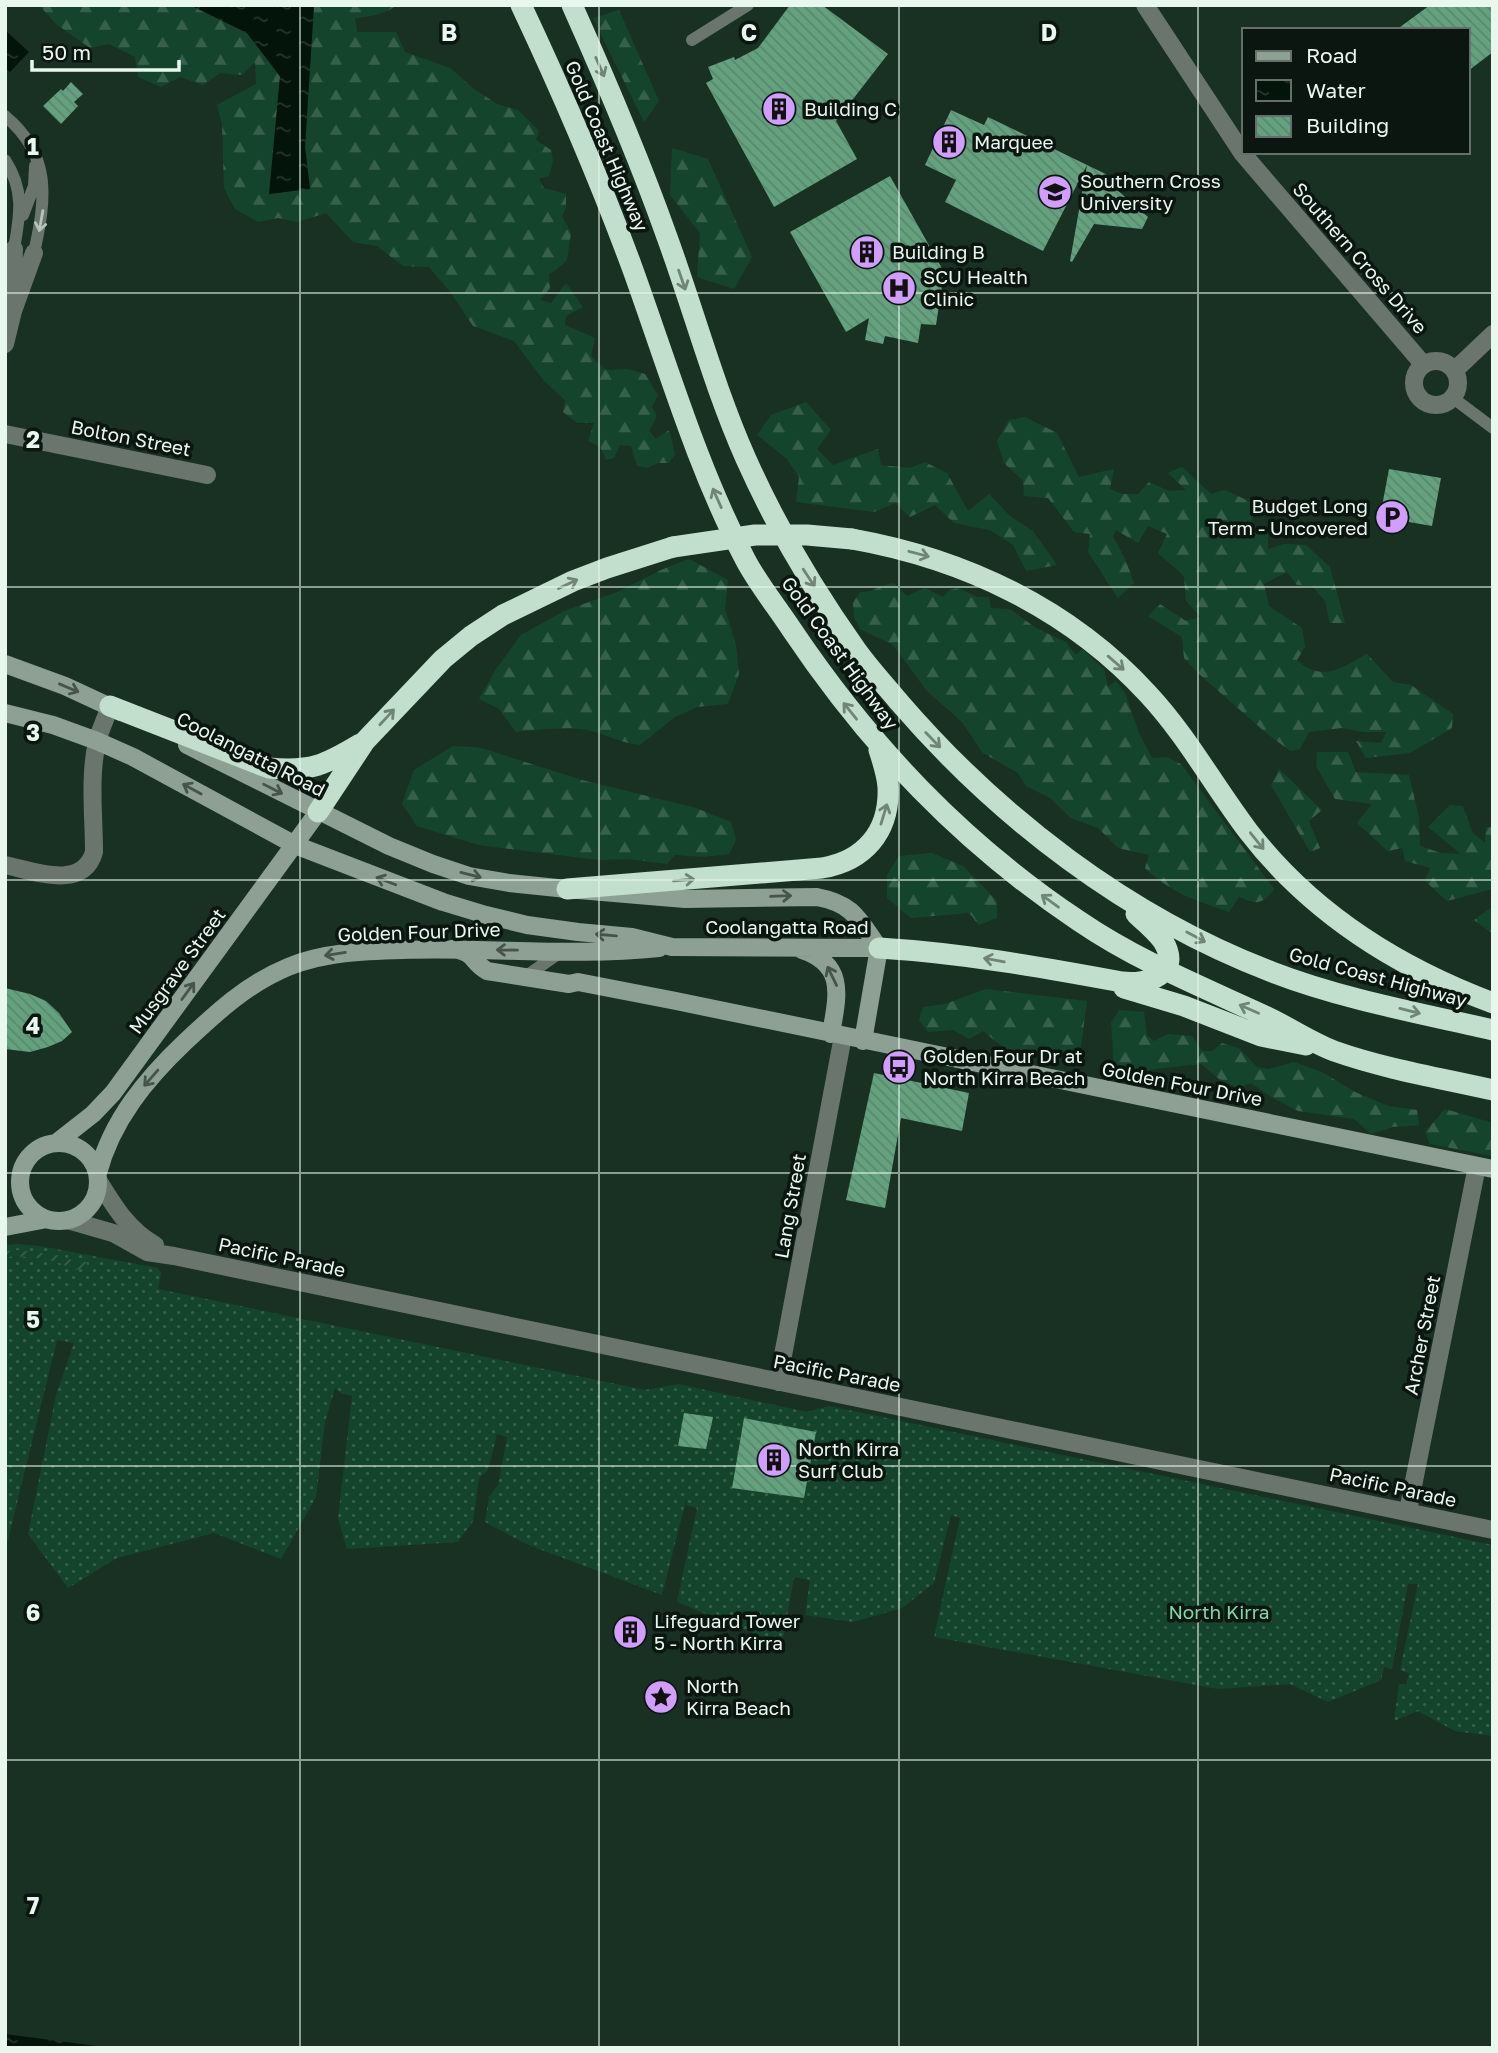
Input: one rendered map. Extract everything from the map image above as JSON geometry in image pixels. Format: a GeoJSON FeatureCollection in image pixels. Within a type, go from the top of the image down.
{"type":"FeatureCollection","features":[{"type":"Feature","properties":{"kind":"highway","name":"Gold Coast Highway"},"geometry":{"type":"LineString","coordinates":[[521,5],[594,170],[624,245],[698,455],[746,561],[820,671],[878,745],[945,815],[995,859],[1081,923],[1193,984],[1332,1050],[1493,1090]]}},
{"type":"Feature","properties":{"kind":"highway","name":"Gold Coast Highway"},"geometry":{"type":"LineString","coordinates":[[572,5],[629,137],[663,225],[732,426],[769,509],[857,651],[921,727],[989,795],[1038,835],[1095,877],[1213,947],[1273,972],[1333,991],[1493,1030]]}},
{"type":"Feature","properties":{"kind":"highway"},"geometry":{"type":"LineString","coordinates":[[318,812],[365,741],[443,659],[503,615],[607,568],[673,547],[755,535],[807,535],[852,539],[930,557],[964,569],[991,580],[1067,624],[1122,668],[1147,693],[1170,719],[1248,831],[1273,862],[1318,905],[1378,949],[1410,968],[1493,1003]]}},
{"type":"Feature","properties":{"kind":"highway"},"geometry":{"type":"LineString","coordinates":[[110,706],[269,768],[311,768],[328,762],[365,741]]}},
{"type":"Feature","properties":{"kind":"highway"},"geometry":{"type":"LineString","coordinates":[[567,890],[822,868],[847,862],[869,845],[885,817],[888,785],[878,745]]}},
{"type":"Feature","properties":{"kind":"highway"},"geometry":{"type":"LineString","coordinates":[[879,948],[976,957],[1136,983],[1157,978],[1166,970],[1168,958],[1163,941],[1095,877]]}},
{"type":"Feature","properties":{"kind":"highway"},"geometry":{"type":"LineString","coordinates":[[1061,972],[1184,1006],[1261,1036],[1332,1050]]}},
{"type":"Feature","properties":{"kind":"main road","name":"Coolangatta Road"},"geometry":{"type":"LineString","coordinates":[[5,664],[110,706],[389,846],[469,876],[567,890],[685,899],[817,897],[849,908],[879,948]]}},
{"type":"Feature","properties":{"kind":"main road","name":"Coolangatta Road"},"geometry":{"type":"LineString","coordinates":[[5,713],[53,725],[97,741],[133,757],[295,845],[443,902],[486,915],[527,925],[632,937],[673,947],[879,948]]}},
{"type":"Feature","properties":{"kind":"main road","name":"Musgrave Street"},"geometry":{"type":"LineString","coordinates":[[56,1143],[93,1114],[113,1093],[318,812]]}},
{"type":"Feature","properties":{"kind":"main road","name":"Golden Four Drive"},"geometry":{"type":"LineString","coordinates":[[98,1177],[106,1146],[119,1120],[176,1051],[240,992],[288,967],[333,954],[383,950],[622,952],[673,947]]}},
{"type":"Feature","properties":{"kind":"main road"},"geometry":{"type":"LineString","coordinates":[[784,948],[816,956],[833,973],[837,982],[837,1035]]}},
{"type":"Feature","properties":{"kind":"main road"},"geometry":{"type":"LineString","coordinates":[[863,1041],[879,948]]}},
{"type":"Feature","properties":{"kind":"main road","name":"Golden Four Drive"},"geometry":{"type":"LineString","coordinates":[[452,949],[469,953],[487,971],[569,984],[578,982],[1485,1167]]}},
{"type":"Feature","properties":{"kind":"main road"},"geometry":{"type":"LineString","coordinates":[[5,1187],[34,1153],[46,1145],[56,1143],[68,1144],[85,1152],[93,1162],[98,1177],[97,1192],[92,1203],[79,1215],[68,1220],[47,1219],[5,1227]]}},
{"type":"Feature","properties":{"kind":"main road"},"geometry":{"type":"LineString","coordinates":[[23,1169],[20,1183],[23,1197],[31,1209],[47,1219]]}},
{"type":"Feature","properties":{"kind":"street","name":"Southern Cross Drive"},"geometry":{"type":"LineString","coordinates":[[1145,5],[1242,152]]}},
{"type":"Feature","properties":{"kind":"street","name":"Southern Cross Drive"},"geometry":{"type":"LineString","coordinates":[[1243,154],[1423,365]]}},
{"type":"Feature","properties":{"kind":"street"},"geometry":{"type":"LineString","coordinates":[[10,322],[14,249]]}},
{"type":"Feature","properties":{"kind":"street"},"geometry":{"type":"LineString","coordinates":[[5,344],[34,253]]}},
{"type":"Feature","properties":{"kind":"street"},"geometry":{"type":"LineString","coordinates":[[1455,370],[1493,334]]}},
{"type":"Feature","properties":{"kind":"street"},"geometry":{"type":"LineString","coordinates":[[1437,360],[1444,361],[1455,370],[1459,384],[1453,398],[1442,405],[1435,405],[1418,396],[1415,375],[1423,365],[1437,360]]}},
{"type":"Feature","properties":{"kind":"street","name":"Bolton Street"},"geometry":{"type":"LineString","coordinates":[[5,434],[207,475]]}},
{"type":"Feature","properties":{"kind":"street"},"geometry":{"type":"LineString","coordinates":[[5,865],[63,876],[77,873],[91,862],[94,852],[92,782],[97,741],[110,706]]}},
{"type":"Feature","properties":{"kind":"street","name":"Lang Street"},"geometry":{"type":"LineString","coordinates":[[778,1382],[837,1035]]}},
{"type":"Feature","properties":{"kind":"street","name":"Archer Street"},"geometry":{"type":"LineString","coordinates":[[1408,1511],[1485,1167]]}},
{"type":"Feature","properties":{"kind":"street","name":"Pacific Parade"},"geometry":{"type":"LineString","coordinates":[[98,1177],[128,1225],[145,1240],[174,1256]]}},
{"type":"Feature","properties":{"kind":"street","name":"Pacific Parade"},"geometry":{"type":"LineString","coordinates":[[68,1220],[113,1233],[147,1252],[1493,1530]]}},
{"type":"Feature","properties":{"kind":"lane"},"geometry":{"type":"LineString","coordinates":[[692,40],[748,5]]}},
{"type":"Feature","properties":{"kind":"lane"},"geometry":{"type":"LineString","coordinates":[[6,117],[32,147],[42,174],[44,196],[34,253]]}},
{"type":"Feature","properties":{"kind":"lane"},"geometry":{"type":"LineString","coordinates":[[14,249],[18,229],[34,186],[35,164],[32,147]]}},
{"type":"Feature","properties":{"kind":"lane"},"geometry":{"type":"LineString","coordinates":[[5,160],[19,192],[18,229]]}},
{"type":"Feature","properties":{"kind":"lane"},"geometry":{"type":"LineString","coordinates":[[1453,398],[1493,428]]}},
{"type":"Feature","properties":{"kind":"lane"},"geometry":{"type":"LineString","coordinates":[[524,977],[562,951]]}},
{"type":"Feature","properties":{"kind":"green space"},"geometry":{"type":"Polygon","coordinates":[[[39,5],[190,5],[247,33],[280,77],[270,194],[310,188],[305,147],[314,5],[397,5],[377,15],[355,18],[357,32],[396,32],[405,52],[450,68],[497,104],[518,110],[539,131],[536,140],[551,150],[553,161],[549,176],[539,179],[544,188],[566,194],[566,207],[562,216],[571,233],[567,260],[549,274],[550,288],[540,300],[551,303],[566,283],[583,307],[566,316],[565,325],[595,338],[591,356],[606,370],[627,369],[645,374],[658,395],[652,407],[657,416],[649,431],[656,439],[669,430],[675,454],[669,463],[658,463],[648,468],[637,466],[631,446],[620,445],[614,458],[606,460],[600,447],[588,441],[594,423],[577,423],[563,412],[565,400],[544,381],[514,341],[473,326],[429,267],[403,266],[377,246],[353,242],[326,213],[297,222],[278,218],[258,222],[235,209],[224,188],[222,124],[217,105],[256,84],[255,62],[242,75],[220,73],[203,85],[180,77],[161,87],[138,77],[135,57],[109,44],[90,48],[56,24],[39,5]]]}},
{"type":"Feature","properties":{"kind":"green space"},"geometry":{"type":"Polygon","coordinates":[[[619,10],[659,101],[644,122],[593,18],[619,10]]]}},
{"type":"Feature","properties":{"kind":"green space"},"geometry":{"type":"Polygon","coordinates":[[[672,148],[708,159],[752,257],[734,289],[697,277],[700,233],[670,195],[672,148]]]}},
{"type":"Feature","properties":{"kind":"green space"},"geometry":{"type":"Polygon","coordinates":[[[806,402],[831,430],[817,449],[833,465],[878,449],[881,465],[910,468],[925,462],[947,473],[968,511],[989,494],[1010,516],[1033,531],[1057,565],[1026,571],[1013,545],[990,530],[954,523],[935,505],[910,517],[895,503],[874,512],[796,502],[799,477],[787,459],[757,435],[771,415],[806,402]]]}},
{"type":"Feature","properties":{"kind":"green space"},"geometry":{"type":"Polygon","coordinates":[[[1025,417],[1057,433],[1079,477],[1114,469],[1110,489],[1122,494],[1138,494],[1149,482],[1169,491],[1186,490],[1168,473],[1182,467],[1211,494],[1225,490],[1255,504],[1251,529],[1268,530],[1268,549],[1284,544],[1306,545],[1330,567],[1345,623],[1330,623],[1325,601],[1312,586],[1297,585],[1287,572],[1264,584],[1269,606],[1302,628],[1305,647],[1297,660],[1315,671],[1324,672],[1340,668],[1367,654],[1393,682],[1411,685],[1453,714],[1452,728],[1410,753],[1366,758],[1356,741],[1381,743],[1386,732],[1341,728],[1309,732],[1300,749],[1290,751],[1199,674],[1184,658],[1182,637],[1148,616],[1160,604],[1186,621],[1201,617],[1186,601],[1184,576],[1158,553],[1167,534],[1148,526],[1138,543],[1116,530],[1113,536],[1134,583],[1118,598],[1088,552],[1090,534],[1074,532],[1048,498],[1024,496],[1023,481],[1004,463],[997,441],[1009,420],[1025,417]]]}},
{"type":"Feature","properties":{"kind":"green space"},"geometry":{"type":"Polygon","coordinates":[[[689,559],[728,580],[725,609],[736,645],[739,674],[728,704],[697,707],[675,717],[640,745],[578,729],[516,732],[499,709],[479,699],[496,669],[521,635],[564,611],[617,592],[689,559]]]}},
{"type":"Feature","properties":{"kind":"green space"},"geometry":{"type":"Polygon","coordinates":[[[894,583],[907,596],[925,588],[943,597],[949,590],[959,588],[977,597],[989,597],[991,608],[1010,609],[1036,628],[1066,642],[1076,655],[1082,649],[1104,669],[1108,687],[1116,681],[1125,693],[1139,733],[1152,758],[1166,757],[1181,764],[1274,889],[1270,895],[1258,902],[1239,897],[1229,912],[1184,895],[1164,884],[1145,868],[1149,855],[1118,848],[1098,828],[1071,818],[1050,798],[1026,786],[1018,773],[983,753],[962,722],[927,691],[893,645],[860,629],[854,617],[853,603],[860,592],[894,583]]]}},
{"type":"Feature","properties":{"kind":"green space"},"geometry":{"type":"Polygon","coordinates":[[[453,746],[481,748],[582,780],[696,808],[731,822],[736,840],[729,854],[703,857],[675,855],[667,864],[629,859],[599,860],[479,845],[417,826],[402,804],[414,770],[453,746]]]}},
{"type":"Feature","properties":{"kind":"green space"},"geometry":{"type":"Polygon","coordinates":[[[1317,752],[1348,752],[1356,772],[1409,775],[1419,818],[1420,846],[1441,853],[1461,854],[1428,827],[1450,805],[1463,806],[1472,832],[1485,843],[1486,827],[1493,827],[1493,889],[1447,901],[1425,881],[1430,868],[1405,861],[1402,848],[1388,851],[1357,823],[1372,804],[1335,799],[1316,766],[1317,752]]]}},
{"type":"Feature","properties":{"kind":"green space"},"geometry":{"type":"Polygon","coordinates":[[[1279,769],[1322,810],[1309,821],[1320,848],[1310,852],[1271,785],[1279,769]]]}},
{"type":"Feature","properties":{"kind":"green space"},"geometry":{"type":"Polygon","coordinates":[[[932,853],[963,866],[997,901],[997,918],[979,925],[969,913],[911,918],[887,898],[887,875],[899,856],[932,853]]]}},
{"type":"Feature","properties":{"kind":"green space"},"geometry":{"type":"Polygon","coordinates":[[[1493,906],[1493,934],[1474,920],[1493,906]]]}},
{"type":"Feature","properties":{"kind":"green space"},"geometry":{"type":"Polygon","coordinates":[[[986,989],[1087,1001],[1080,1054],[1067,1059],[1004,1048],[983,1031],[969,1039],[953,1030],[928,1032],[919,1020],[923,1007],[945,1004],[986,989]]]}},
{"type":"Feature","properties":{"kind":"green space"},"geometry":{"type":"Polygon","coordinates":[[[1119,1010],[1144,1012],[1147,1035],[1154,1041],[1168,1034],[1192,1036],[1202,1051],[1212,1051],[1222,1043],[1240,1049],[1257,1067],[1269,1069],[1294,1062],[1322,1072],[1355,1092],[1388,1106],[1417,1110],[1419,1125],[1392,1127],[1371,1134],[1354,1119],[1298,1111],[1251,1083],[1238,1088],[1219,1079],[1201,1064],[1146,1070],[1114,1066],[1111,1023],[1119,1010]]]}},
{"type":"Feature","properties":{"kind":"green space"},"geometry":{"type":"Polygon","coordinates":[[[1445,1109],[1493,1123],[1493,1156],[1430,1144],[1425,1132],[1445,1109]]]}},
{"type":"Feature","properties":{"kind":"green space","name":"North Kirra"},"geometry":{"type":"Polygon","coordinates":[[[17,1244],[158,1268],[161,1273],[158,1289],[645,1390],[678,1384],[807,1412],[829,1406],[1493,1545],[1493,1736],[1455,1731],[1418,1711],[1394,1721],[1399,1684],[1406,1685],[1409,1673],[1400,1670],[1418,1584],[1408,1584],[1392,1669],[1384,1667],[1381,1680],[1328,1702],[1290,1684],[1218,1689],[934,1637],[960,1518],[951,1515],[934,1583],[902,1608],[853,1622],[805,1615],[810,1580],[794,1577],[782,1645],[677,1602],[697,1508],[686,1505],[687,1496],[662,1595],[526,1544],[485,1522],[489,1497],[498,1485],[507,1437],[497,1434],[488,1470],[479,1478],[473,1521],[458,1542],[347,1549],[338,1518],[352,1396],[335,1388],[325,1422],[316,1497],[281,1559],[214,1533],[117,1558],[68,1588],[28,1534],[56,1395],[74,1343],[57,1340],[8,1540],[5,1539],[5,1245],[17,1244]]]}},
{"type":"Feature","properties":{"kind":"green space"},"geometry":{"type":"Polygon","coordinates":[[[18,1250],[63,1256],[78,1263],[86,1262],[88,1266],[74,1270],[42,1258],[5,1257],[5,1251],[18,1250]]]}},
{"type":"Feature","properties":{"kind":"water"},"geometry":{"type":"Polygon","coordinates":[[[190,5],[314,5],[305,147],[310,189],[269,194],[280,76],[247,33],[190,5]]]}},
{"type":"Feature","properties":{"kind":"water"},"geometry":{"type":"Polygon","coordinates":[[[5,30],[29,52],[10,72],[5,68],[5,30]]]}},
{"type":"Feature","properties":{"kind":"water"},"geometry":{"type":"Polygon","coordinates":[[[5,2034],[112,2048],[5,2048],[5,2034]]]}},
{"type":"Feature","properties":{"kind":"building","name":"Building C"},"geometry":{"type":"Polygon","coordinates":[[[790,5],[822,5],[888,54],[836,121],[857,159],[774,207],[706,83],[713,79],[708,67],[734,57],[735,60],[758,48],[790,5]]]}},
{"type":"Feature","properties":{"kind":"building"},"geometry":{"type":"Polygon","coordinates":[[[1430,5],[1493,5],[1493,52],[1470,69],[1470,28],[1399,28],[1430,5]]]}},
{"type":"Feature","properties":{"kind":"building"},"geometry":{"type":"Polygon","coordinates":[[[71,82],[83,94],[74,102],[78,106],[61,124],[43,106],[71,82]]]}},
{"type":"Feature","properties":{"kind":"building"},"geometry":{"type":"Polygon","coordinates":[[[951,110],[984,125],[988,117],[1087,165],[1043,251],[945,202],[956,180],[925,165],[951,110]]]}},
{"type":"Feature","properties":{"kind":"building"},"geometry":{"type":"Polygon","coordinates":[[[1087,165],[1120,181],[1116,189],[1148,217],[1142,229],[1094,224],[1072,262],[1070,261],[1087,165]]]}},
{"type":"Feature","properties":{"kind":"building","name":"Building B"},"geometry":{"type":"Polygon","coordinates":[[[890,176],[944,272],[936,325],[921,324],[918,343],[885,336],[883,344],[865,340],[869,318],[846,332],[790,232],[890,176]]]}},
{"type":"Feature","properties":{"kind":"building"},"geometry":{"type":"Polygon","coordinates":[[[1389,469],[1441,478],[1432,526],[1380,517],[1389,469]]]}},
{"type":"Feature","properties":{"kind":"building"},"geometry":{"type":"Polygon","coordinates":[[[5,988],[46,1001],[59,1013],[72,1032],[62,1041],[30,1052],[5,1049],[5,988]]]}},
{"type":"Feature","properties":{"kind":"building"},"geometry":{"type":"Polygon","coordinates":[[[874,1073],[969,1093],[962,1131],[901,1118],[885,1208],[846,1200],[874,1073]]]}},
{"type":"Feature","properties":{"kind":"building"},"geometry":{"type":"Polygon","coordinates":[[[684,1413],[713,1417],[706,1449],[678,1446],[684,1413]]]}},
{"type":"Feature","properties":{"kind":"building","name":"North Kirra Surf Club"},"geometry":{"type":"Polygon","coordinates":[[[744,1418],[816,1432],[804,1498],[732,1488],[744,1418]]]}},
{"type":"Feature","properties":{"kind":"place","name":"Building C"},"geometry":{"type":"Point","coordinates":[779,109]}},
{"type":"Feature","properties":{"kind":"place","name":"Marquee"},"geometry":{"type":"Point","coordinates":[949,142]}},
{"type":"Feature","properties":{"kind":"place","name":"Southern Cross University"},"geometry":{"type":"Point","coordinates":[1055,192]}},
{"type":"Feature","properties":{"kind":"place","name":"Building B"},"geometry":{"type":"Point","coordinates":[867,252]}},
{"type":"Feature","properties":{"kind":"place","name":"SCU Health Clinic"},"geometry":{"type":"Point","coordinates":[899,288]}},
{"type":"Feature","properties":{"kind":"place","name":"Budget Long Term - Uncovered"},"geometry":{"type":"Point","coordinates":[1392,517]}},
{"type":"Feature","properties":{"kind":"place","name":"Golden Four Dr at North Kirra Beach"},"geometry":{"type":"Point","coordinates":[899,1067]}},
{"type":"Feature","properties":{"kind":"place","name":"North Kirra Surf Club"},"geometry":{"type":"Point","coordinates":[774,1460]}},
{"type":"Feature","properties":{"kind":"place","name":"Lifeguard Tower 5 - North Kirra"},"geometry":{"type":"Point","coordinates":[630,1632]}},
{"type":"Feature","properties":{"kind":"place","name":"North Kirra Beach"},"geometry":{"type":"Point","coordinates":[661,1697]}}]}
